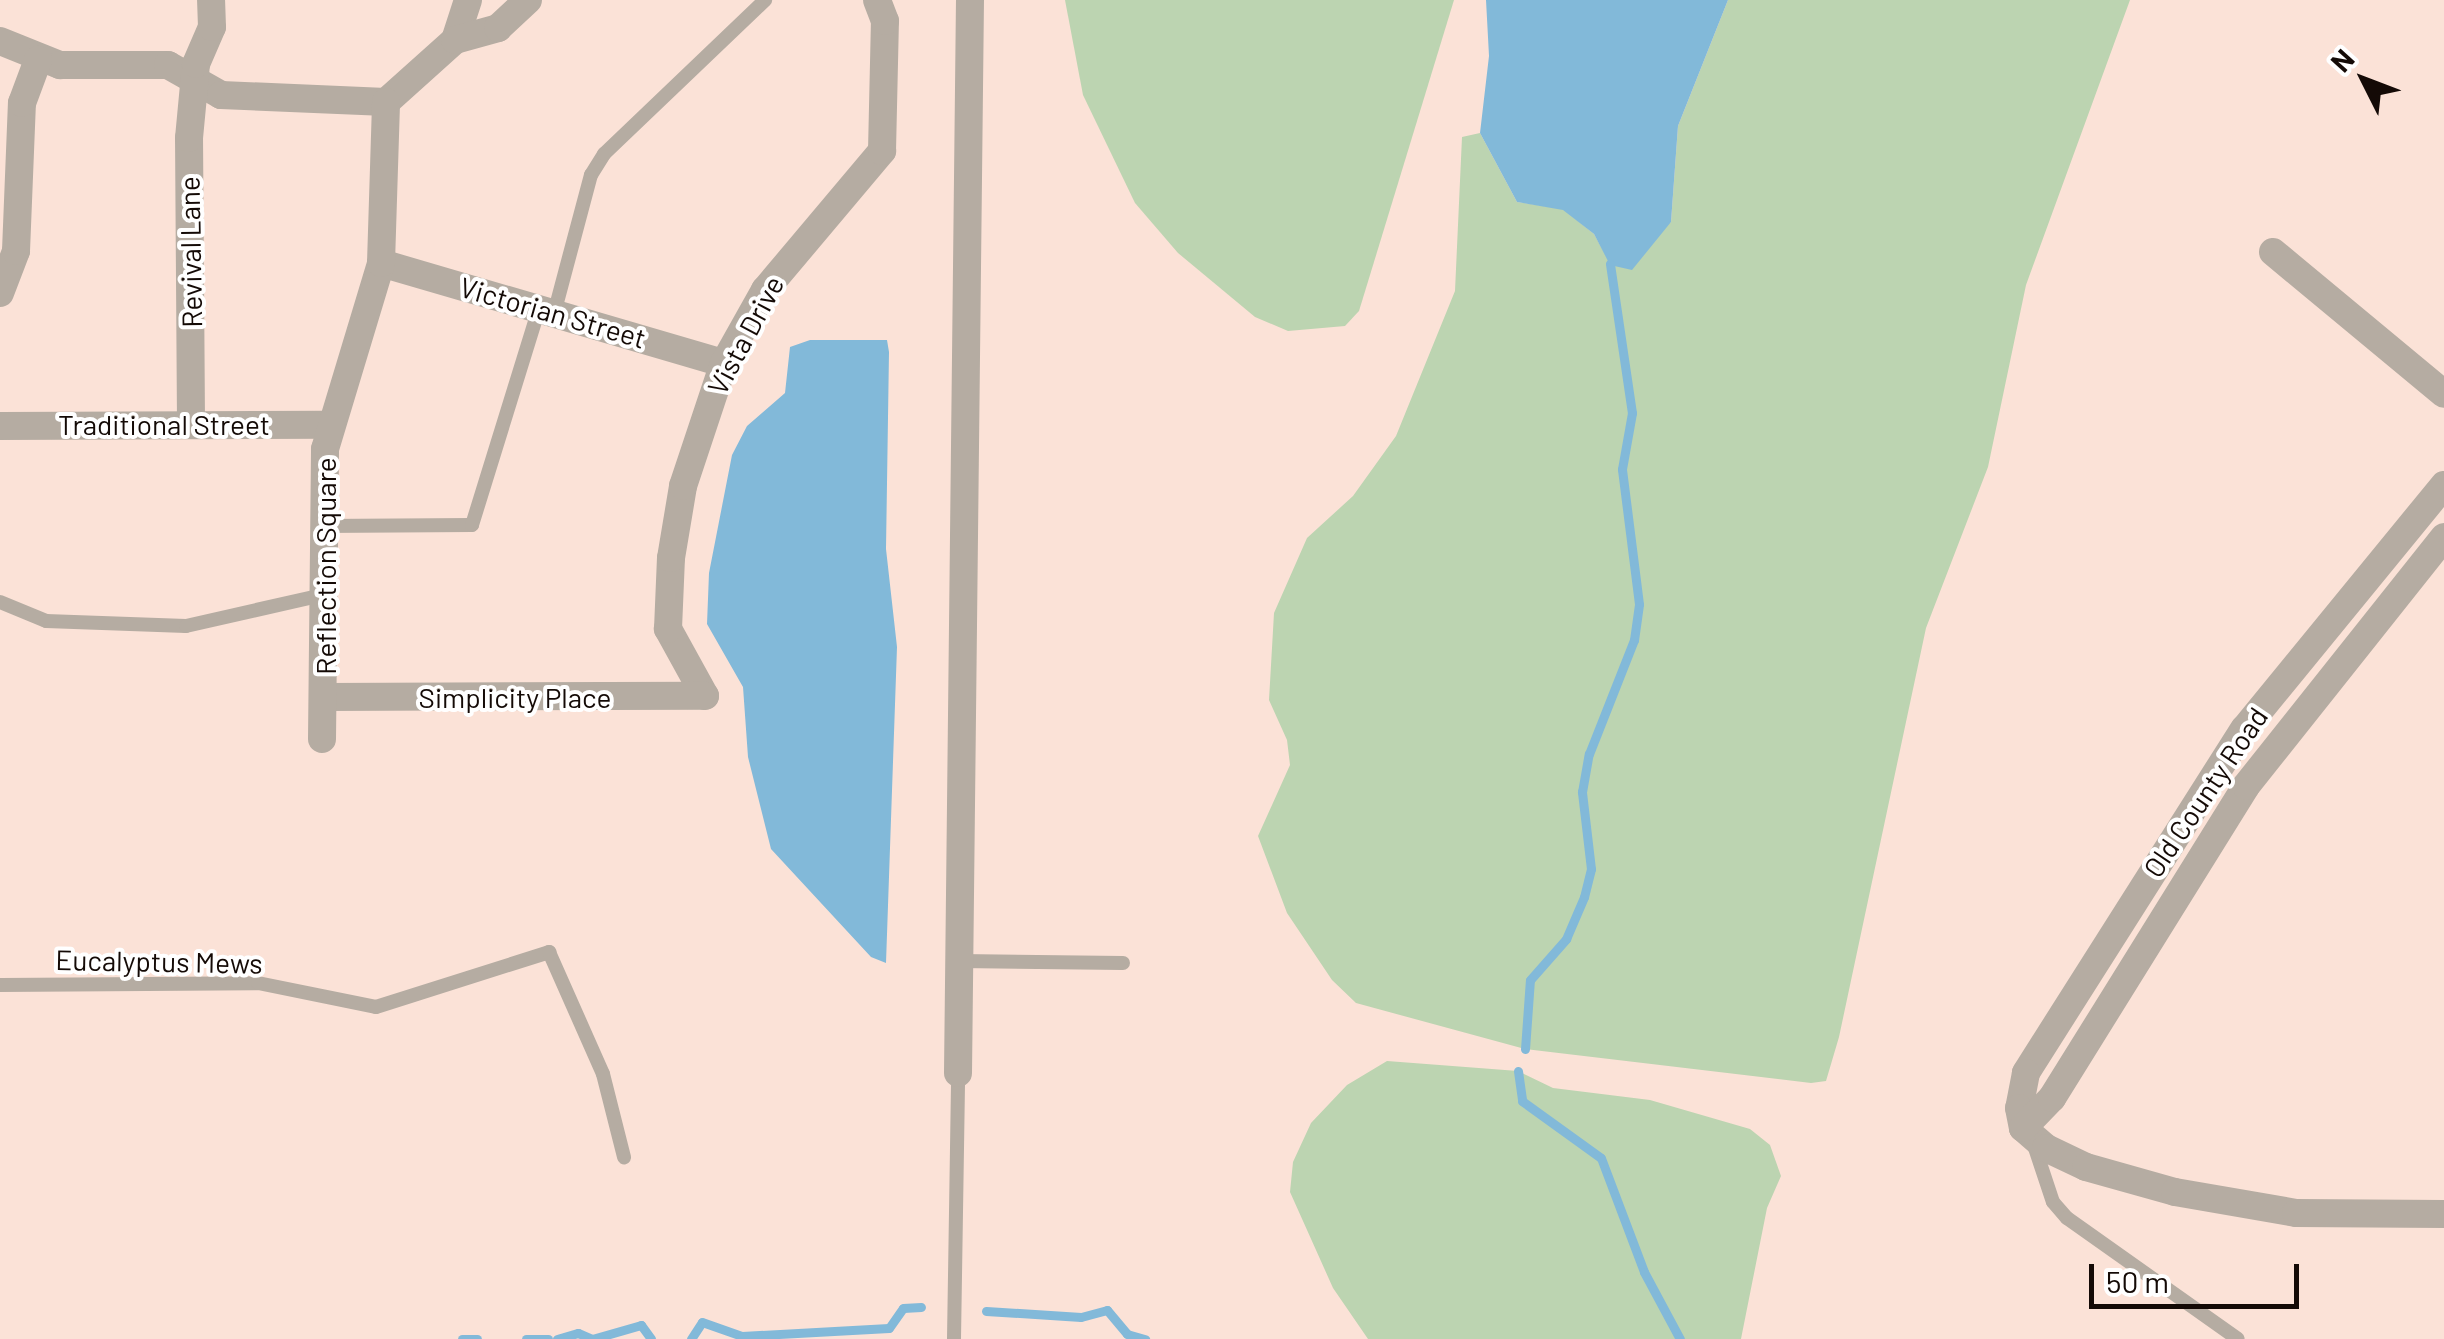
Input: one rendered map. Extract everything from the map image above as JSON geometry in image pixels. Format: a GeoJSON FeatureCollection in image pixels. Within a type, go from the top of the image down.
{"type":"FeatureCollection","features":[{"type":"Feature","properties":{"kind":"street","name":"Revival Lane"},"geometry":{"type":"LineString","coordinates":[[192,422],[193,82],[212,27],[211,0]]}},
{"type":"Feature","properties":{"kind":"street"},"geometry":{"type":"LineString","coordinates":[[455,40],[468,0]]}},
{"type":"Feature","properties":{"kind":"street"},"geometry":{"type":"LineString","coordinates":[[0,41],[38,60],[156,63],[221,95],[386,102],[455,40],[498,28],[528,0]]}},
{"type":"Feature","properties":{"kind":"street","name":"Vista Drive"},"geometry":{"type":"LineString","coordinates":[[705,696],[668,629],[668,600],[683,486],[724,363],[790,255],[882,152],[886,35],[877,0]]}},
{"type":"Feature","properties":{"kind":"street"},"geometry":{"type":"LineString","coordinates":[[958,1073],[970,0]]}},
{"type":"Feature","properties":{"kind":"street"},"geometry":{"type":"LineString","coordinates":[[0,293],[16,251],[8,208],[22,103],[38,60]]}},
{"type":"Feature","properties":{"kind":"street","name":"Reflection Square"},"geometry":{"type":"LineString","coordinates":[[322,739],[325,697],[321,526],[328,425],[380,262],[386,102]]}},
{"type":"Feature","properties":{"kind":"street"},"geometry":{"type":"LineString","coordinates":[[2274,252],[2444,394]]}},
{"type":"Feature","properties":{"kind":"street","name":"Victorian Street"},"geometry":{"type":"LineString","coordinates":[[380,262],[548,308],[724,363]]}},
{"type":"Feature","properties":{"kind":"street","name":"Traditional Street"},"geometry":{"type":"LineString","coordinates":[[0,426],[192,422],[328,425]]}},
{"type":"Feature","properties":{"kind":"street","name":"Old County Road"},"geometry":{"type":"LineString","coordinates":[[2028,1134],[2018,1108],[2026,1073],[2155,866],[2244,728],[2444,485]]}},
{"type":"Feature","properties":{"kind":"street","name":"Old County Road"},"geometry":{"type":"LineString","coordinates":[[2028,1134],[2246,786],[2444,537]]}},
{"type":"Feature","properties":{"kind":"street","name":"Simplicity Place"},"geometry":{"type":"LineString","coordinates":[[325,697],[705,696]]}},
{"type":"Feature","properties":{"kind":"street"},"geometry":{"type":"LineString","coordinates":[[2028,1134],[2086,1167],[2237,1205],[2296,1214],[2444,1214]]}},
{"type":"Feature","properties":{"kind":"lane"},"geometry":{"type":"LineString","coordinates":[[321,526],[472,525],[591,175],[604,154],[765,0]]}},
{"type":"Feature","properties":{"kind":"lane"},"geometry":{"type":"LineString","coordinates":[[2366,576],[2394,597]]}},
{"type":"Feature","properties":{"kind":"lane"},"geometry":{"type":"LineString","coordinates":[[0,602],[46,621],[186,626],[323,595]]}},
{"type":"Feature","properties":{"kind":"lane"},"geometry":{"type":"LineString","coordinates":[[2155,866],[2185,883]]}},
{"type":"Feature","properties":{"kind":"lane","name":"Eucalyptus Mews"},"geometry":{"type":"LineString","coordinates":[[0,985],[258,983],[376,1007],[549,952],[603,1074],[624,1157]]}},
{"type":"Feature","properties":{"kind":"lane"},"geometry":{"type":"LineString","coordinates":[[960,961],[1123,964]]}},
{"type":"Feature","properties":{"kind":"lane"},"geometry":{"type":"LineString","coordinates":[[954,1339],[958,1073]]}},
{"type":"Feature","properties":{"kind":"lane"},"geometry":{"type":"LineString","coordinates":[[2028,1134],[2053,1202],[2067,1218],[2238,1339]]}},
{"type":"Feature","properties":{"kind":"green space"},"geometry":{"type":"Polygon","coordinates":[[[1065,0],[1454,0],[1359,311],[1345,326],[1288,331],[1255,317],[1178,253],[1135,203],[1083,95],[1065,0]]]}},
{"type":"Feature","properties":{"kind":"green space"},"geometry":{"type":"Polygon","coordinates":[[[1728,0],[2130,0],[2026,285],[1988,467],[1926,628],[1839,1037],[1826,1081],[1811,1083],[1525,1049],[1356,1003],[1332,980],[1287,913],[1258,836],[1290,765],[1287,740],[1269,700],[1274,613],[1307,538],[1353,496],[1396,436],[1455,291],[1462,137],[1480,133],[1517,202],[1563,209],[1594,234],[1611,265],[1671,222],[1678,126],[1728,0]]]}},
{"type":"Feature","properties":{"kind":"green space"},"geometry":{"type":"Polygon","coordinates":[[[1387,1061],[1518,1071],[1553,1088],[1650,1100],[1750,1129],[1770,1145],[1781,1176],[1767,1208],[1741,1339],[1368,1339],[1333,1288],[1290,1192],[1293,1162],[1311,1123],[1347,1085],[1387,1061]]]}},
{"type":"Feature","properties":{"kind":"water"},"geometry":{"type":"Polygon","coordinates":[[[1486,0],[1728,0],[1678,126],[1671,222],[1632,270],[1610,265],[1594,234],[1563,210],[1517,202],[1480,133],[1489,56],[1486,0]]]}},
{"type":"Feature","properties":{"kind":"water"},"geometry":{"type":"Polygon","coordinates":[[[810,340],[887,340],[889,352],[886,549],[897,647],[886,963],[871,957],[771,849],[748,757],[743,687],[707,624],[709,573],[732,455],[747,426],[785,393],[790,347],[810,340]]]}},
{"type":"Feature","properties":{"kind":"waterway"},"geometry":{"type":"LineString","coordinates":[[1525,1049],[1530,980],[1566,939],[1584,897],[1591,869],[1582,792],[1589,754],[1634,640],[1639,604],[1622,469],[1632,413],[1610,264]]}},
{"type":"Feature","properties":{"kind":"waterway"},"geometry":{"type":"LineString","coordinates":[[1518,1071],[1522,1101],[1601,1158],[1644,1272],[1680,1339]]}},
{"type":"Feature","properties":{"kind":"waterway"},"geometry":{"type":"LineString","coordinates":[[691,1339],[702,1322],[742,1336],[889,1328],[903,1308],[921,1307]]}},
{"type":"Feature","properties":{"kind":"waterway"},"geometry":{"type":"LineString","coordinates":[[986,1311],[1081,1317],[1107,1310],[1127,1334],[1145,1339]]}},
{"type":"Feature","properties":{"kind":"waterway"},"geometry":{"type":"LineString","coordinates":[[592,1339],[641,1325],[651,1339]]}},
{"type":"Feature","properties":{"kind":"waterway"},"geometry":{"type":"LineString","coordinates":[[557,1339],[578,1333],[592,1339]]}},
{"type":"Feature","properties":{"kind":"waterway"},"geometry":{"type":"LineString","coordinates":[[462,1339],[477,1339]]}},
{"type":"Feature","properties":{"kind":"waterway"},"geometry":{"type":"LineString","coordinates":[[526,1339],[548,1339]]}}]}
